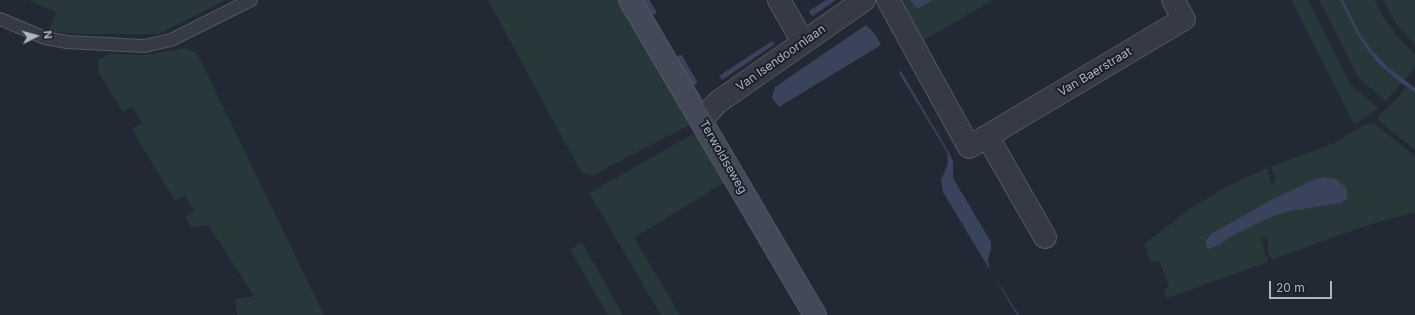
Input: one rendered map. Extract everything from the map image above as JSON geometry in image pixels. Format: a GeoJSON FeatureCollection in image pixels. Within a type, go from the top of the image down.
{"type":"FeatureCollection","features":[{"type":"Feature","properties":{"kind":"street","name":"Terwoldseweg"},"geometry":{"type":"LineString","coordinates":[[630,0],[816,315]]}},
{"type":"Feature","properties":{"kind":"street"},"geometry":{"type":"LineString","coordinates":[[779,0],[803,42]]}},
{"type":"Feature","properties":{"kind":"street","name":"Van Isendoornlaan"},"geometry":{"type":"LineString","coordinates":[[700,120],[718,102],[864,0]]}},
{"type":"Feature","properties":{"kind":"street","name":"Van Baerstraat"},"geometry":{"type":"LineString","coordinates":[[888,0],[969,147],[1184,19],[1173,0]]}},
{"type":"Feature","properties":{"kind":"street"},"geometry":{"type":"LineString","coordinates":[[987,136],[1045,237]]}},
{"type":"Feature","properties":{"kind":"lane"},"geometry":{"type":"LineString","coordinates":[[0,19],[52,40],[144,46],[171,40],[251,0]]}},
{"type":"Feature","properties":{"kind":"shaded area"},"geometry":{"type":"Polygon","coordinates":[[[28,0],[226,0],[159,34],[83,34],[53,32],[49,30],[56,12],[28,0]]]}},
{"type":"Feature","properties":{"kind":"shaded area"},"geometry":{"type":"Polygon","coordinates":[[[488,0],[618,0],[692,122],[688,126],[595,174],[591,175],[583,173],[577,165],[488,0]]]}},
{"type":"Feature","properties":{"kind":"shaded area"},"geometry":{"type":"Polygon","coordinates":[[[896,0],[910,0],[913,6],[919,8],[933,0],[993,0],[921,42],[896,0]]]}},
{"type":"Feature","properties":{"kind":"shaded area"},"geometry":{"type":"Polygon","coordinates":[[[1291,0],[1308,0],[1350,84],[1378,108],[1357,123],[1353,122],[1291,0]]]}},
{"type":"Feature","properties":{"kind":"shaded area"},"geometry":{"type":"Polygon","coordinates":[[[1319,0],[1340,0],[1358,36],[1368,51],[1377,62],[1402,83],[1385,101],[1358,77],[1319,0]]]}},
{"type":"Feature","properties":{"kind":"shaded area"},"geometry":{"type":"Polygon","coordinates":[[[1343,0],[1375,0],[1382,15],[1396,35],[1415,54],[1415,67],[1404,80],[1382,62],[1371,49],[1360,34],[1343,0]]]}},
{"type":"Feature","properties":{"kind":"shaded area"},"geometry":{"type":"Polygon","coordinates":[[[1383,0],[1415,0],[1415,45],[1394,21],[1383,0]]]}},
{"type":"Feature","properties":{"kind":"shaded area"},"geometry":{"type":"Polygon","coordinates":[[[184,48],[195,52],[201,61],[324,315],[237,315],[235,299],[254,296],[208,225],[191,227],[185,217],[194,212],[185,195],[175,201],[132,129],[142,123],[132,107],[123,112],[98,72],[98,59],[110,54],[144,55],[184,48]]]}},
{"type":"Feature","properties":{"kind":"shaded area"},"geometry":{"type":"Polygon","coordinates":[[[1407,87],[1415,93],[1415,150],[1380,122],[1378,118],[1378,116],[1407,87]]]}},
{"type":"Feature","properties":{"kind":"shaded area"},"geometry":{"type":"Polygon","coordinates":[[[1368,123],[1372,123],[1415,156],[1415,212],[1359,228],[1271,260],[1272,259],[1268,254],[1268,240],[1265,237],[1265,239],[1262,237],[1262,246],[1264,247],[1264,253],[1268,258],[1268,262],[1167,298],[1164,290],[1169,287],[1159,260],[1151,263],[1144,244],[1192,207],[1228,186],[1267,168],[1269,170],[1267,173],[1271,176],[1269,178],[1272,182],[1270,184],[1272,184],[1275,181],[1275,175],[1272,172],[1273,169],[1270,167],[1332,144],[1368,123]],[[1315,179],[1273,199],[1212,233],[1208,238],[1221,244],[1230,237],[1271,217],[1291,211],[1341,203],[1347,199],[1347,189],[1315,179]]]}},
{"type":"Feature","properties":{"kind":"shaded area"},"geometry":{"type":"Polygon","coordinates":[[[691,135],[698,135],[727,181],[634,238],[680,315],[661,315],[589,193],[691,135]]]}},
{"type":"Feature","properties":{"kind":"shaded area"},"geometry":{"type":"Polygon","coordinates":[[[582,242],[623,315],[608,315],[570,250],[582,242]]]}},
{"type":"Feature","properties":{"kind":"water"},"geometry":{"type":"Polygon","coordinates":[[[826,0],[836,0],[813,16],[810,14],[809,11],[826,0]]]}},
{"type":"Feature","properties":{"kind":"water"},"geometry":{"type":"Polygon","coordinates":[[[910,0],[933,0],[919,8],[915,7],[910,0]]]}},
{"type":"Feature","properties":{"kind":"water"},"geometry":{"type":"Polygon","coordinates":[[[1340,0],[1343,0],[1360,34],[1371,49],[1388,67],[1415,88],[1415,93],[1392,76],[1368,51],[1358,36],[1340,0]]]}},
{"type":"Feature","properties":{"kind":"water"},"geometry":{"type":"Polygon","coordinates":[[[866,25],[875,34],[881,45],[779,107],[772,98],[775,87],[866,25]]]}},
{"type":"Feature","properties":{"kind":"water"},"geometry":{"type":"Polygon","coordinates":[[[772,41],[775,44],[722,80],[719,76],[772,41]]]}},
{"type":"Feature","properties":{"kind":"water"},"geometry":{"type":"Polygon","coordinates":[[[901,71],[951,156],[953,163],[953,178],[991,242],[988,260],[990,270],[1019,315],[1017,315],[943,192],[941,180],[948,164],[947,152],[899,73],[901,71]]]}},
{"type":"Feature","properties":{"kind":"water"},"geometry":{"type":"Polygon","coordinates":[[[1324,177],[1336,179],[1347,189],[1347,199],[1341,203],[1291,211],[1271,217],[1230,237],[1221,244],[1209,249],[1206,247],[1206,240],[1212,233],[1273,199],[1315,179],[1324,177]]]}},
{"type":"Feature","properties":{"kind":"waterway"},"geometry":{"type":"LineString","coordinates":[[646,0],[653,12]]}},
{"type":"Feature","properties":{"kind":"waterway"},"geometry":{"type":"LineString","coordinates":[[680,58],[694,82]]}}]}
